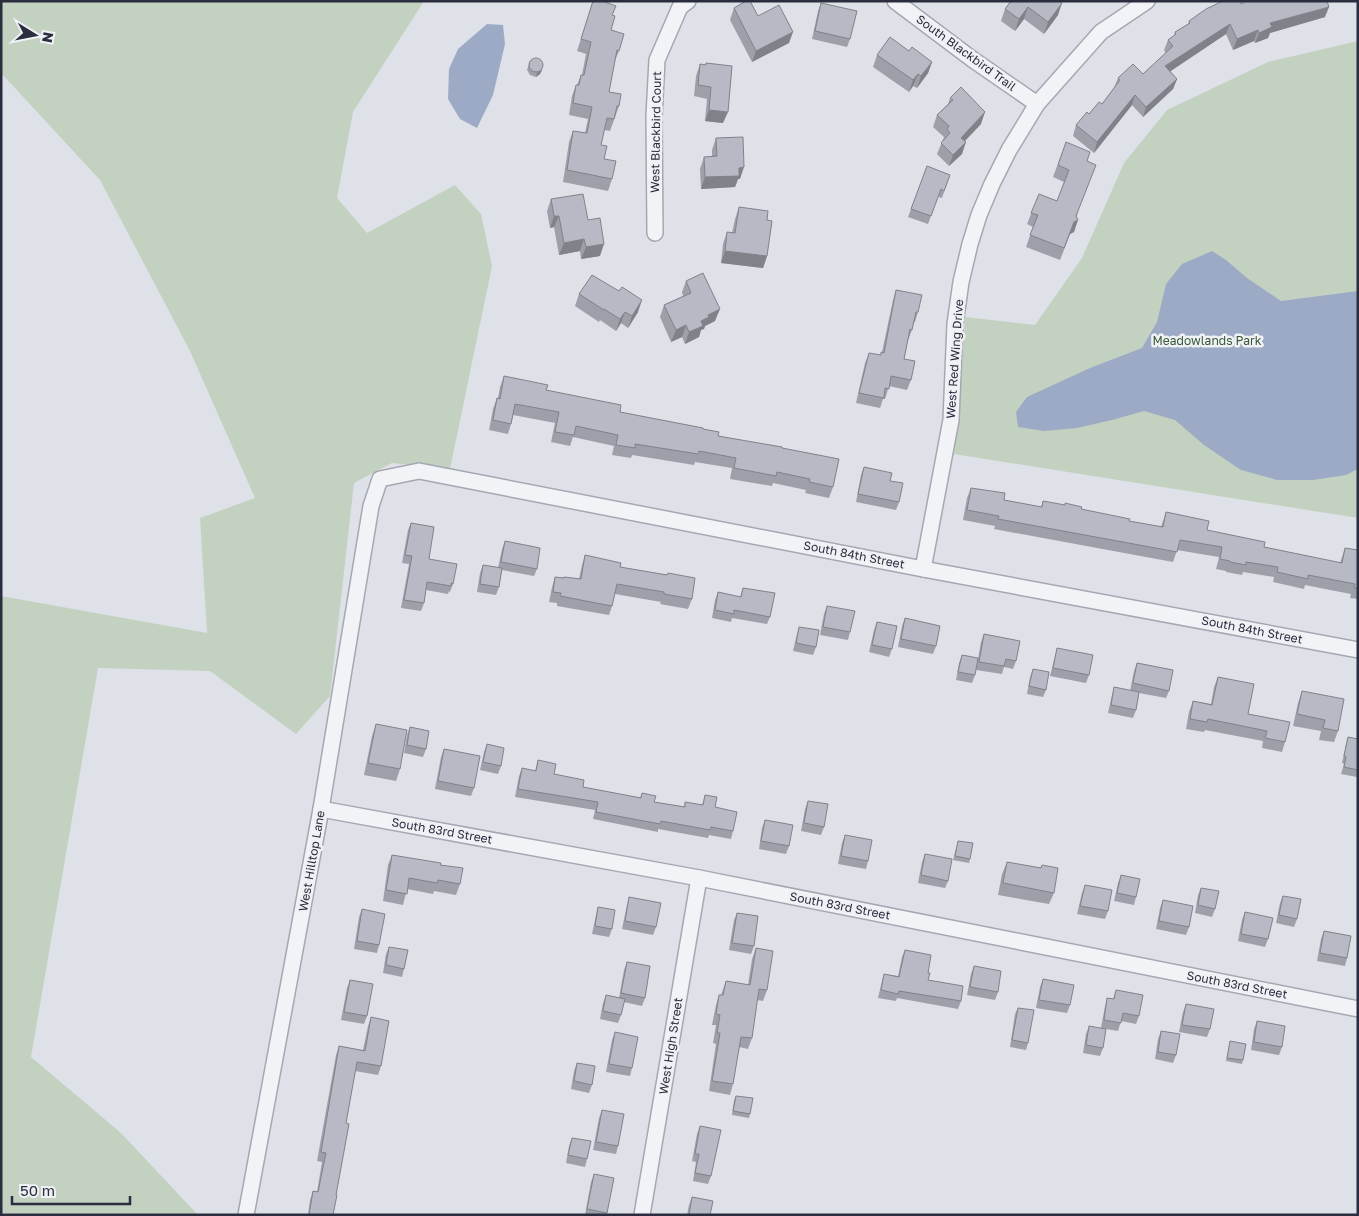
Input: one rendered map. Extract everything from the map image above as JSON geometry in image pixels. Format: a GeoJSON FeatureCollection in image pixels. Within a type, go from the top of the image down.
{"type":"FeatureCollection","features":[{"type":"Feature","properties":{"kind":"street","name":"South Blackbird Trail"},"geometry":{"type":"LineString","coordinates":[[895,1],[972,59],[1037,104]]}},
{"type":"Feature","properties":{"kind":"street","name":"West Red Wing Drive"},"geometry":{"type":"LineString","coordinates":[[923,569],[951,420],[955,324],[961,282],[979,216],[992,184],[1037,104],[1100,32],[1147,1]]}},
{"type":"Feature","properties":{"kind":"street","name":"West Blackbird Court"},"geometry":{"type":"LineString","coordinates":[[655,232],[654,116],[657,60],[684,4]]}},
{"type":"Feature","properties":{"kind":"street","name":"South 84th Street"},"geometry":{"type":"LineString","coordinates":[[371,506],[380,479],[419,471],[923,569],[1358,650]]}},
{"type":"Feature","properties":{"kind":"street","name":"West Hilltop Lane"},"geometry":{"type":"LineString","coordinates":[[246,1215],[321,809],[371,506]]}},
{"type":"Feature","properties":{"kind":"street","name":"South 83rd Street"},"geometry":{"type":"LineString","coordinates":[[321,809],[698,878],[1358,1009]]}},
{"type":"Feature","properties":{"kind":"street","name":"West High Street"},"geometry":{"type":"LineString","coordinates":[[642,1215],[698,878]]}},
{"type":"Feature","properties":{"kind":"green space"},"geometry":{"type":"Polygon","coordinates":[[[1,1],[424,1],[353,112],[337,198],[367,233],[455,185],[481,214],[492,266],[450,469],[392,463],[354,483],[330,696],[296,734],[210,671],[98,668],[31,1057],[121,1133],[198,1215],[11,1215],[1,1212],[1,596],[207,633],[200,518],[255,498],[190,351],[100,180],[1,73],[1,1]]]}},
{"type":"Feature","properties":{"kind":"green space","name":"Meadowlands Park"},"geometry":{"type":"Polygon","coordinates":[[[1358,41],[1358,518],[954,454],[959,414],[965,317],[1035,325],[1082,258],[1124,163],[1167,110],[1268,62],[1358,41]]]}},
{"type":"Feature","properties":{"kind":"water"},"geometry":{"type":"Polygon","coordinates":[[[487,24],[503,25],[505,44],[493,95],[477,128],[460,119],[448,99],[449,69],[458,49],[487,24]]]}},
{"type":"Feature","properties":{"kind":"water"},"geometry":{"type":"Polygon","coordinates":[[[1212,251],[1281,301],[1358,291],[1358,469],[1346,475],[1313,480],[1277,480],[1241,470],[1204,445],[1175,420],[1144,411],[1077,428],[1044,431],[1018,427],[1016,412],[1027,397],[1090,368],[1142,348],[1157,322],[1166,284],[1182,264],[1212,251]]]}},
{"type":"Feature","properties":{"kind":"building"},"geometry":{"type":"Polygon","coordinates":[[[593,1],[602,1],[616,6],[612,15],[615,16],[611,30],[624,34],[619,51],[617,50],[609,92],[621,94],[619,106],[617,106],[614,119],[607,118],[601,145],[607,146],[604,159],[616,161],[612,179],[567,170],[573,131],[587,133],[592,107],[573,103],[576,85],[579,85],[581,75],[584,75],[591,42],[581,39],[593,1]]]}},
{"type":"Feature","properties":{"kind":"building"},"geometry":{"type":"Polygon","coordinates":[[[746,1],[750,1],[758,16],[779,5],[793,32],[756,51],[734,8],[746,1]]]}},
{"type":"Feature","properties":{"kind":"building"},"geometry":{"type":"Polygon","coordinates":[[[1011,1],[1059,1],[1062,3],[1048,22],[1028,7],[1019,19],[1005,9],[1011,1]]]}},
{"type":"Feature","properties":{"kind":"building"},"geometry":{"type":"Polygon","coordinates":[[[1223,1],[1240,1],[1241,4],[1247,1],[1327,1],[1329,7],[1270,23],[1272,27],[1259,33],[1258,30],[1237,39],[1230,24],[1165,66],[1177,79],[1146,107],[1135,95],[1097,142],[1076,125],[1099,102],[1102,104],[1120,80],[1118,78],[1133,64],[1143,74],[1173,46],[1168,40],[1176,34],[1175,32],[1190,23],[1189,21],[1206,9],[1223,1]]]}},
{"type":"Feature","properties":{"kind":"building"},"geometry":{"type":"Polygon","coordinates":[[[821,3],[857,11],[850,39],[815,31],[821,3]]]}},
{"type":"Feature","properties":{"kind":"building"},"geometry":{"type":"Polygon","coordinates":[[[890,37],[909,51],[912,47],[932,62],[921,76],[918,74],[913,80],[877,55],[890,37]]]}},
{"type":"Feature","properties":{"kind":"building"},"geometry":{"type":"Polygon","coordinates":[[[536,58],[541,60],[543,65],[541,70],[536,72],[531,70],[529,65],[531,60],[536,58]]]}},
{"type":"Feature","properties":{"kind":"building"},"geometry":{"type":"Polygon","coordinates":[[[706,63],[732,66],[728,112],[709,110],[711,87],[698,85],[700,64],[706,65],[706,63]]]}},
{"type":"Feature","properties":{"kind":"building"},"geometry":{"type":"Polygon","coordinates":[[[961,87],[985,112],[961,138],[966,142],[953,155],[941,143],[950,133],[947,129],[949,126],[937,115],[953,100],[950,98],[961,87]]]}},
{"type":"Feature","properties":{"kind":"building"},"geometry":{"type":"Polygon","coordinates":[[[743,137],[744,167],[739,168],[739,176],[705,177],[704,157],[717,156],[716,138],[743,137]]]}},
{"type":"Feature","properties":{"kind":"building"},"geometry":{"type":"Polygon","coordinates":[[[1066,142],[1090,152],[1087,161],[1096,165],[1076,216],[1078,220],[1074,222],[1064,248],[1030,235],[1038,215],[1031,213],[1039,194],[1057,201],[1069,170],[1058,165],[1066,142]]]}},
{"type":"Feature","properties":{"kind":"building"},"geometry":{"type":"Polygon","coordinates":[[[927,166],[950,175],[944,191],[941,189],[931,216],[911,209],[927,166]]]}},
{"type":"Feature","properties":{"kind":"building"},"geometry":{"type":"Polygon","coordinates":[[[583,194],[588,220],[600,218],[604,244],[586,247],[584,239],[564,243],[559,216],[554,216],[551,199],[583,194]]]}},
{"type":"Feature","properties":{"kind":"building"},"geometry":{"type":"Polygon","coordinates":[[[739,207],[768,211],[767,220],[772,221],[767,256],[725,251],[727,232],[735,233],[739,207]]]}},
{"type":"Feature","properties":{"kind":"building"},"geometry":{"type":"Polygon","coordinates":[[[703,273],[720,309],[701,321],[703,326],[689,332],[686,325],[676,330],[664,305],[691,293],[686,281],[703,273]]]}},
{"type":"Feature","properties":{"kind":"building"},"geometry":{"type":"Polygon","coordinates":[[[592,275],[619,291],[622,287],[642,300],[632,316],[625,312],[620,319],[579,294],[592,275]]]}},
{"type":"Feature","properties":{"kind":"building"},"geometry":{"type":"Polygon","coordinates":[[[896,290],[922,295],[912,330],[910,329],[904,359],[915,361],[911,380],[891,376],[889,389],[885,388],[884,398],[859,393],[869,353],[881,355],[881,352],[884,353],[896,290]]]}},
{"type":"Feature","properties":{"kind":"building"},"geometry":{"type":"Polygon","coordinates":[[[504,376],[548,385],[546,390],[621,405],[620,412],[703,428],[719,432],[718,436],[839,459],[833,487],[809,482],[810,479],[777,472],[776,476],[734,468],[736,458],[699,451],[698,454],[635,444],[635,448],[616,445],[618,435],[576,426],[574,435],[555,432],[559,412],[515,404],[511,424],[493,420],[497,398],[500,399],[504,376]]]}},
{"type":"Feature","properties":{"kind":"building"},"geometry":{"type":"Polygon","coordinates":[[[864,467],[892,473],[890,481],[903,483],[899,502],[858,494],[864,467]]]}},
{"type":"Feature","properties":{"kind":"building"},"geometry":{"type":"Polygon","coordinates":[[[971,488],[1005,493],[1004,500],[1042,507],[1043,501],[1065,505],[1065,503],[1082,507],[1081,509],[1130,519],[1129,521],[1163,527],[1166,512],[1209,521],[1207,530],[1265,542],[1264,547],[1342,563],[1345,548],[1358,550],[1358,588],[1354,588],[1355,584],[1308,575],[1308,579],[1277,572],[1278,567],[1246,562],[1246,565],[1220,559],[1222,547],[1180,540],[1177,552],[998,519],[999,516],[967,510],[971,488]]]}},
{"type":"Feature","properties":{"kind":"building"},"geometry":{"type":"Polygon","coordinates":[[[411,523],[434,527],[429,559],[457,564],[451,586],[427,582],[424,603],[404,600],[412,556],[405,555],[411,523]]]}},
{"type":"Feature","properties":{"kind":"building"},"geometry":{"type":"Polygon","coordinates":[[[505,541],[540,548],[537,569],[501,562],[505,541]]]}},
{"type":"Feature","properties":{"kind":"building"},"geometry":{"type":"Polygon","coordinates":[[[585,555],[621,563],[620,567],[695,578],[692,599],[617,584],[612,606],[560,596],[561,593],[553,592],[555,577],[581,579],[585,555]]]}},
{"type":"Feature","properties":{"kind":"building"},"geometry":{"type":"Polygon","coordinates":[[[483,565],[502,568],[499,587],[480,584],[483,565]]]}},
{"type":"Feature","properties":{"kind":"building"},"geometry":{"type":"Polygon","coordinates":[[[743,588],[775,593],[770,617],[734,610],[734,614],[715,610],[718,592],[741,597],[743,588]]]}},
{"type":"Feature","properties":{"kind":"building"},"geometry":{"type":"Polygon","coordinates":[[[827,606],[855,611],[850,632],[823,627],[827,606]]]}},
{"type":"Feature","properties":{"kind":"building"},"geometry":{"type":"Polygon","coordinates":[[[905,618],[940,626],[936,646],[901,639],[905,618]]]}},
{"type":"Feature","properties":{"kind":"building"},"geometry":{"type":"Polygon","coordinates":[[[877,622],[897,626],[892,649],[872,645],[877,622]]]}},
{"type":"Feature","properties":{"kind":"building"},"geometry":{"type":"Polygon","coordinates":[[[799,627],[819,630],[816,647],[796,643],[799,627]]]}},
{"type":"Feature","properties":{"kind":"building"},"geometry":{"type":"Polygon","coordinates":[[[984,634],[1020,641],[1016,661],[1006,659],[1004,666],[979,662],[984,634]]]}},
{"type":"Feature","properties":{"kind":"building"},"geometry":{"type":"Polygon","coordinates":[[[1057,648],[1093,655],[1089,675],[1053,668],[1057,648]]]}},
{"type":"Feature","properties":{"kind":"building"},"geometry":{"type":"Polygon","coordinates":[[[962,655],[978,658],[975,675],[958,672],[962,655]]]}},
{"type":"Feature","properties":{"kind":"building"},"geometry":{"type":"Polygon","coordinates":[[[1137,663],[1173,670],[1169,691],[1133,683],[1137,663]]]}},
{"type":"Feature","properties":{"kind":"building"},"geometry":{"type":"Polygon","coordinates":[[[1033,669],[1049,672],[1046,690],[1029,686],[1033,669]]]}},
{"type":"Feature","properties":{"kind":"building"},"geometry":{"type":"Polygon","coordinates":[[[1218,677],[1254,684],[1248,714],[1290,722],[1285,742],[1265,738],[1267,731],[1208,719],[1207,722],[1190,719],[1193,701],[1212,705],[1218,677]]]}},
{"type":"Feature","properties":{"kind":"building"},"geometry":{"type":"Polygon","coordinates":[[[1114,687],[1139,692],[1136,710],[1111,705],[1114,687]]]}},
{"type":"Feature","properties":{"kind":"building"},"geometry":{"type":"Polygon","coordinates":[[[1302,691],[1344,699],[1338,731],[1323,728],[1325,720],[1297,714],[1302,691]]]}},
{"type":"Feature","properties":{"kind":"building"},"geometry":{"type":"Polygon","coordinates":[[[376,724],[407,730],[400,769],[368,763],[376,724]]]}},
{"type":"Feature","properties":{"kind":"building"},"geometry":{"type":"Polygon","coordinates":[[[410,727],[429,731],[426,749],[407,745],[410,727]]]}},
{"type":"Feature","properties":{"kind":"building"},"geometry":{"type":"Polygon","coordinates":[[[1348,737],[1358,739],[1358,770],[1344,767],[1348,737]]]}},
{"type":"Feature","properties":{"kind":"building"},"geometry":{"type":"Polygon","coordinates":[[[487,744],[504,748],[501,766],[483,762],[487,744]]]}},
{"type":"Feature","properties":{"kind":"building"},"geometry":{"type":"Polygon","coordinates":[[[444,749],[480,756],[474,788],[438,781],[444,749]]]}},
{"type":"Feature","properties":{"kind":"building"},"geometry":{"type":"Polygon","coordinates":[[[538,760],[556,764],[554,774],[584,780],[583,787],[641,798],[642,793],[656,796],[654,802],[685,807],[685,802],[703,805],[705,795],[717,797],[715,807],[737,812],[733,831],[711,827],[710,830],[661,821],[660,824],[596,812],[598,802],[518,789],[522,768],[536,771],[538,760]]]}},
{"type":"Feature","properties":{"kind":"building"},"geometry":{"type":"Polygon","coordinates":[[[808,801],[828,804],[824,827],[804,823],[808,801]]]}},
{"type":"Feature","properties":{"kind":"building"},"geometry":{"type":"Polygon","coordinates":[[[765,820],[793,825],[789,846],[761,841],[765,820]]]}},
{"type":"Feature","properties":{"kind":"building"},"geometry":{"type":"Polygon","coordinates":[[[845,835],[872,840],[868,861],[841,856],[845,835]]]}},
{"type":"Feature","properties":{"kind":"building"},"geometry":{"type":"Polygon","coordinates":[[[958,841],[973,843],[970,859],[955,856],[958,841]]]}},
{"type":"Feature","properties":{"kind":"building"},"geometry":{"type":"Polygon","coordinates":[[[925,854],[952,859],[948,881],[921,875],[925,854]]]}},
{"type":"Feature","properties":{"kind":"building"},"geometry":{"type":"Polygon","coordinates":[[[392,855],[463,868],[460,884],[438,880],[437,883],[409,878],[407,894],[386,890],[392,855]]]}},
{"type":"Feature","properties":{"kind":"building"},"geometry":{"type":"Polygon","coordinates":[[[1007,862],[1041,868],[1042,865],[1058,868],[1054,893],[1003,883],[1007,862]]]}},
{"type":"Feature","properties":{"kind":"building"},"geometry":{"type":"Polygon","coordinates":[[[1121,875],[1140,879],[1136,897],[1117,893],[1121,875]]]}},
{"type":"Feature","properties":{"kind":"building"},"geometry":{"type":"Polygon","coordinates":[[[1085,885],[1112,890],[1108,911],[1080,906],[1085,885]]]}},
{"type":"Feature","properties":{"kind":"building"},"geometry":{"type":"Polygon","coordinates":[[[1201,888],[1219,891],[1215,909],[1198,905],[1201,888]]]}},
{"type":"Feature","properties":{"kind":"building"},"geometry":{"type":"Polygon","coordinates":[[[1283,896],[1301,899],[1297,919],[1279,915],[1283,896]]]}},
{"type":"Feature","properties":{"kind":"building"},"geometry":{"type":"Polygon","coordinates":[[[629,897],[661,903],[656,927],[625,921],[629,897]]]}},
{"type":"Feature","properties":{"kind":"building"},"geometry":{"type":"Polygon","coordinates":[[[1163,900],[1193,906],[1189,927],[1159,921],[1163,900]]]}},
{"type":"Feature","properties":{"kind":"building"},"geometry":{"type":"Polygon","coordinates":[[[598,907],[615,910],[612,929],[595,926],[598,907]]]}},
{"type":"Feature","properties":{"kind":"building"},"geometry":{"type":"Polygon","coordinates":[[[362,909],[385,914],[379,945],[357,941],[362,909]]]}},
{"type":"Feature","properties":{"kind":"building"},"geometry":{"type":"Polygon","coordinates":[[[1245,912],[1273,918],[1268,939],[1241,934],[1245,912]]]}},
{"type":"Feature","properties":{"kind":"building"},"geometry":{"type":"Polygon","coordinates":[[[737,913],[758,916],[754,946],[732,943],[737,913]]]}},
{"type":"Feature","properties":{"kind":"building"},"geometry":{"type":"Polygon","coordinates":[[[1324,931],[1351,936],[1347,958],[1320,953],[1324,931]]]}},
{"type":"Feature","properties":{"kind":"building"},"geometry":{"type":"Polygon","coordinates":[[[389,947],[408,950],[404,969],[386,965],[389,947]]]}},
{"type":"Feature","properties":{"kind":"building"},"geometry":{"type":"Polygon","coordinates":[[[756,948],[773,951],[767,990],[759,989],[752,1038],[741,1037],[733,1084],[712,1081],[720,1033],[717,1033],[720,1015],[716,1014],[719,995],[723,995],[726,981],[750,985],[756,948]]]}},
{"type":"Feature","properties":{"kind":"building"},"geometry":{"type":"Polygon","coordinates":[[[905,950],[931,955],[928,980],[963,986],[961,1001],[899,991],[898,994],[881,990],[884,974],[899,977],[905,950]]]}},
{"type":"Feature","properties":{"kind":"building"},"geometry":{"type":"Polygon","coordinates":[[[627,962],[650,966],[645,998],[621,993],[627,962]]]}},
{"type":"Feature","properties":{"kind":"building"},"geometry":{"type":"Polygon","coordinates":[[[974,966],[1001,971],[998,992],[970,987],[974,966]]]}},
{"type":"Feature","properties":{"kind":"building"},"geometry":{"type":"Polygon","coordinates":[[[1043,979],[1074,985],[1070,1005],[1039,1000],[1043,979]]]}},
{"type":"Feature","properties":{"kind":"building"},"geometry":{"type":"Polygon","coordinates":[[[350,980],[373,984],[367,1016],[344,1012],[350,980]]]}},
{"type":"Feature","properties":{"kind":"building"},"geometry":{"type":"Polygon","coordinates":[[[1116,990],[1143,995],[1139,1016],[1123,1013],[1121,1023],[1104,1020],[1107,998],[1114,999],[1116,990]]]}},
{"type":"Feature","properties":{"kind":"building"},"geometry":{"type":"Polygon","coordinates":[[[606,995],[625,999],[621,1015],[603,1011],[606,995]]]}},
{"type":"Feature","properties":{"kind":"building"},"geometry":{"type":"Polygon","coordinates":[[[1186,1004],[1214,1009],[1210,1029],[1182,1025],[1186,1004]]]}},
{"type":"Feature","properties":{"kind":"building"},"geometry":{"type":"Polygon","coordinates":[[[1018,1008],[1034,1010],[1028,1043],[1012,1040],[1018,1008]]]}},
{"type":"Feature","properties":{"kind":"building"},"geometry":{"type":"Polygon","coordinates":[[[371,1017],[389,1021],[381,1066],[357,1062],[346,1123],[349,1124],[333,1215],[309,1215],[313,1191],[318,1192],[326,1153],[321,1152],[339,1046],[365,1051],[371,1017]]]}},
{"type":"Feature","properties":{"kind":"building"},"geometry":{"type":"Polygon","coordinates":[[[1257,1021],[1285,1026],[1282,1047],[1254,1042],[1257,1021]]]}},
{"type":"Feature","properties":{"kind":"building"},"geometry":{"type":"Polygon","coordinates":[[[1089,1026],[1106,1029],[1103,1048],[1086,1045],[1089,1026]]]}},
{"type":"Feature","properties":{"kind":"building"},"geometry":{"type":"Polygon","coordinates":[[[1161,1031],[1180,1034],[1176,1055],[1158,1052],[1161,1031]]]}},
{"type":"Feature","properties":{"kind":"building"},"geometry":{"type":"Polygon","coordinates":[[[615,1032],[638,1037],[632,1068],[609,1064],[615,1032]]]}},
{"type":"Feature","properties":{"kind":"building"},"geometry":{"type":"Polygon","coordinates":[[[1230,1041],[1246,1044],[1243,1060],[1227,1058],[1230,1041]]]}},
{"type":"Feature","properties":{"kind":"building"},"geometry":{"type":"Polygon","coordinates":[[[577,1063],[595,1066],[592,1085],[574,1081],[577,1063]]]}},
{"type":"Feature","properties":{"kind":"building"},"geometry":{"type":"Polygon","coordinates":[[[736,1096],[753,1098],[750,1114],[733,1111],[736,1096]]]}},
{"type":"Feature","properties":{"kind":"building"},"geometry":{"type":"Polygon","coordinates":[[[602,1110],[624,1114],[618,1146],[596,1142],[602,1110]]]}},
{"type":"Feature","properties":{"kind":"building"},"geometry":{"type":"Polygon","coordinates":[[[700,1126],[721,1130],[711,1176],[695,1173],[699,1154],[695,1154],[700,1126]]]}},
{"type":"Feature","properties":{"kind":"building"},"geometry":{"type":"Polygon","coordinates":[[[572,1138],[591,1141],[587,1159],[568,1155],[572,1138]]]}},
{"type":"Feature","properties":{"kind":"building"},"geometry":{"type":"Polygon","coordinates":[[[594,1174],[614,1178],[607,1213],[587,1209],[594,1174]]]}},
{"type":"Feature","properties":{"kind":"building"},"geometry":{"type":"Polygon","coordinates":[[[692,1197],[713,1201],[710,1215],[689,1215],[692,1197]]]}}]}
